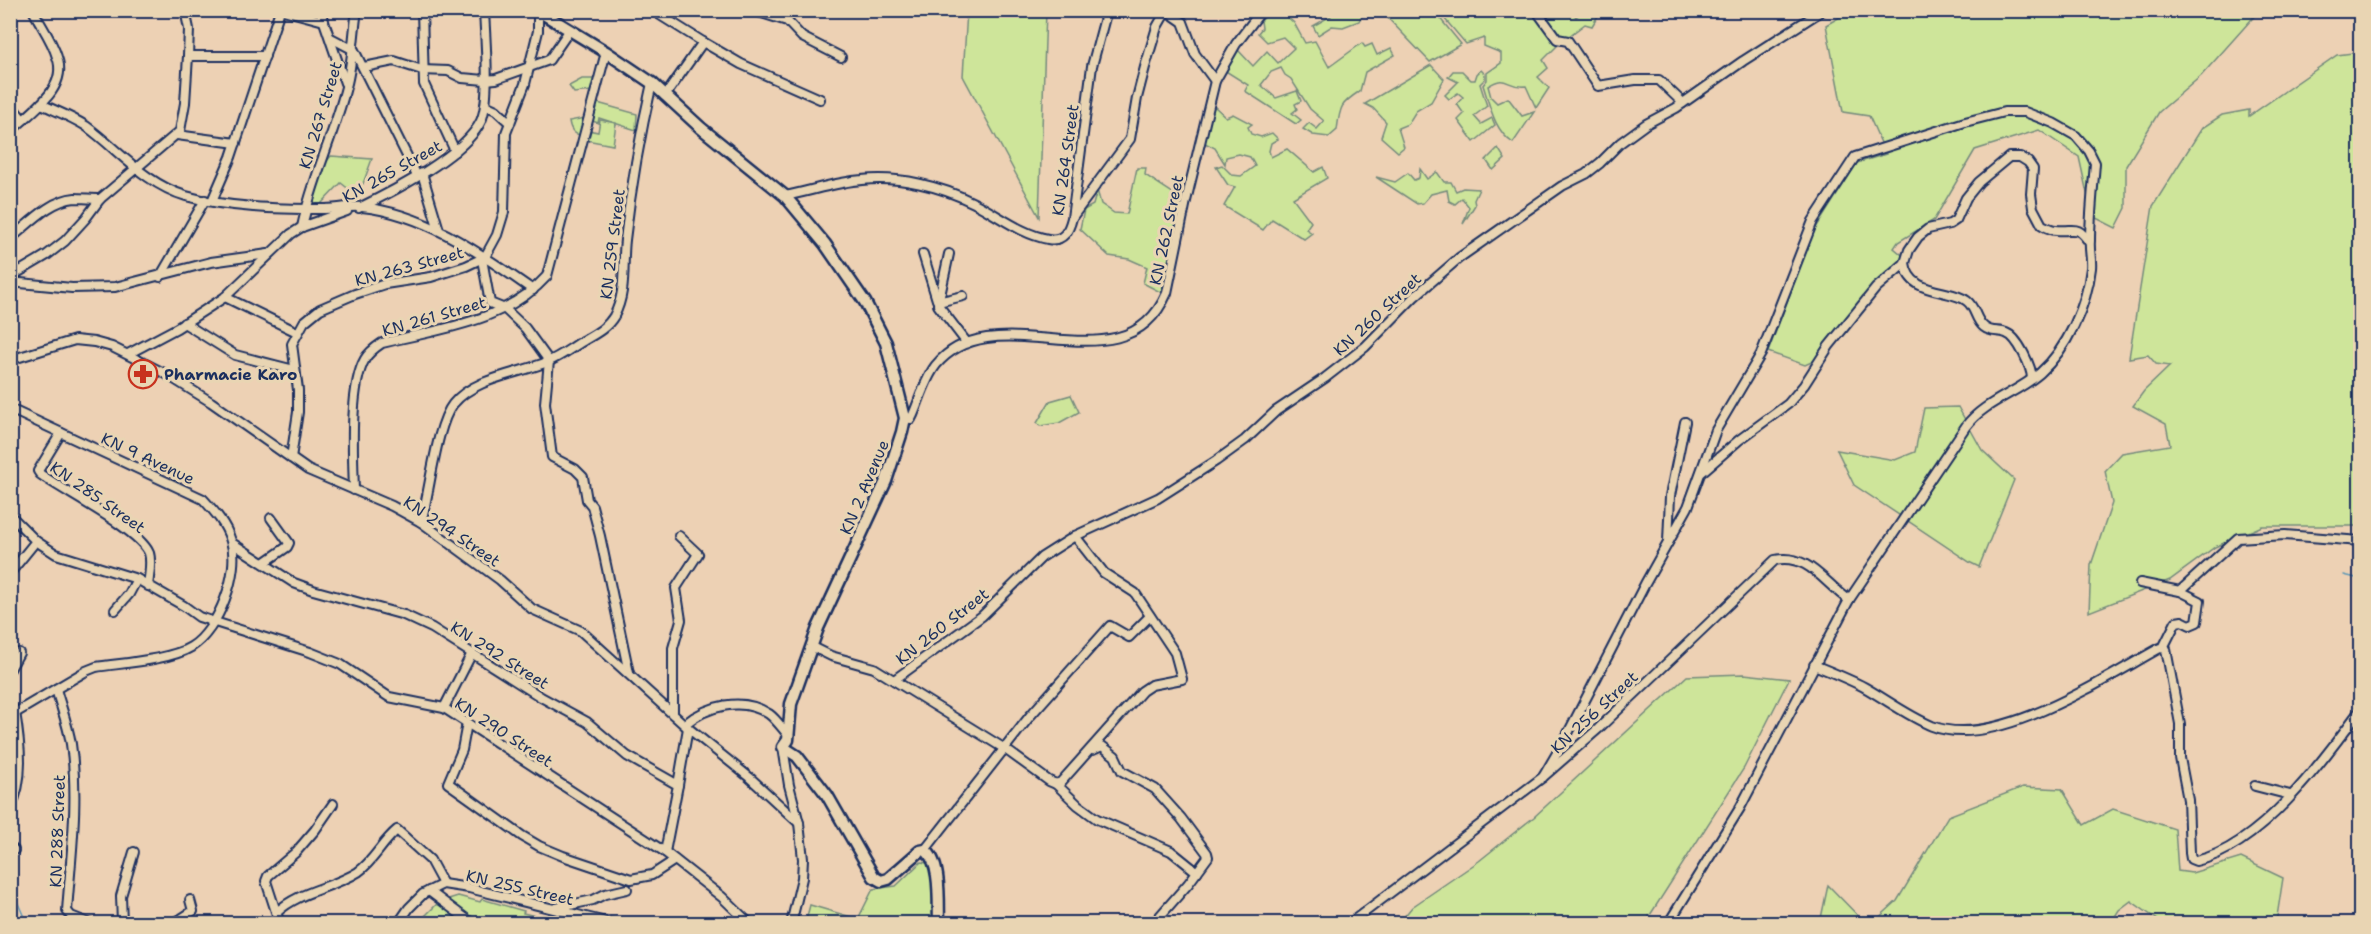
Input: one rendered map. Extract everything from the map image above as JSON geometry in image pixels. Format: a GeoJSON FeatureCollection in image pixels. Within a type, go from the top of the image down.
{"type":"FeatureCollection","features":[{"type":"Feature","properties":{"kind":"main road"},"geometry":{"type":"LineString","coordinates":[[538,11],[652,83],[701,128],[785,196],[825,244],[877,322],[891,360],[905,418]]}},
{"type":"Feature","properties":{"kind":"main road","name":"KN 2 Avenue"},"geometry":{"type":"LineString","coordinates":[[783,747],[788,740],[791,704],[811,646],[886,481],[905,418]]}},
{"type":"Feature","properties":{"kind":"main road"},"geometry":{"type":"LineString","coordinates":[[783,747],[796,756],[827,795],[874,877],[881,881],[888,879],[920,851],[925,850],[934,860],[939,924]]}},
{"type":"Feature","properties":{"kind":"street"},"geometry":{"type":"LineString","coordinates":[[10,132],[41,104],[54,88],[60,67],[52,45],[33,10]]}},
{"type":"Feature","properties":{"kind":"street"},"geometry":{"type":"LineString","coordinates":[[10,277],[65,242],[100,199],[177,135],[183,125],[188,56],[189,28],[185,10]]}},
{"type":"Feature","properties":{"kind":"street"},"geometry":{"type":"LineString","coordinates":[[160,277],[208,200],[236,143],[281,10],[324,21]]}},
{"type":"Feature","properties":{"kind":"street"},"geometry":{"type":"LineString","coordinates":[[320,10],[347,87]]}},
{"type":"Feature","properties":{"kind":"street","name":"KN 267 Street"},"geometry":{"type":"LineString","coordinates":[[302,227],[317,168],[347,87],[354,50],[357,10]]}},
{"type":"Feature","properties":{"kind":"street"},"geometry":{"type":"LineString","coordinates":[[422,10],[422,70],[429,98],[455,151]]}},
{"type":"Feature","properties":{"kind":"street","name":"KN 265 Street"},"geometry":{"type":"LineString","coordinates":[[128,354],[225,297],[280,242],[302,227],[360,207],[420,174],[455,151],[481,120],[485,105],[484,10]]}},
{"type":"Feature","properties":{"kind":"street"},"geometry":{"type":"LineString","coordinates":[[652,10],[741,64],[820,99]]}},
{"type":"Feature","properties":{"kind":"street"},"geometry":{"type":"LineString","coordinates":[[752,10],[787,21],[802,37],[841,57]]}},
{"type":"Feature","properties":{"kind":"street","name":"KN 264 Street"},"geometry":{"type":"LineString","coordinates":[[785,196],[849,182],[878,179],[914,183],[948,191],[1020,229],[1049,239],[1064,236],[1069,230],[1072,218],[1092,66],[1107,10]]}},
{"type":"Feature","properties":{"kind":"street","name":"KN 262 Street"},"geometry":{"type":"LineString","coordinates":[[905,418],[911,419],[937,364],[967,343],[1000,336],[1102,341],[1131,331],[1152,318],[1162,305],[1167,293],[1215,81],[1236,44],[1262,10]]}},
{"type":"Feature","properties":{"kind":"street"},"geometry":{"type":"LineString","coordinates":[[1536,10],[1557,39],[1568,41],[1598,86],[1635,80],[1659,80],[1683,103]]}},
{"type":"Feature","properties":{"kind":"street","name":"KN 260 Street"},"geometry":{"type":"LineString","coordinates":[[894,680],[982,616],[1033,565],[1075,536],[1158,498],[1216,461],[1245,440],[1276,411],[1325,378],[1365,347],[1414,297],[1459,258],[1562,186],[1586,174],[1620,143],[1646,124],[1683,103],[1823,10]]}},
{"type":"Feature","properties":{"kind":"street","name":"KN 263 Street"},"geometry":{"type":"LineString","coordinates":[[297,332],[312,315],[355,294],[385,284],[431,277],[456,270],[484,258],[497,235],[504,212],[504,146],[529,67],[538,31],[538,11]]}},
{"type":"Feature","properties":{"kind":"street"},"geometry":{"type":"LineString","coordinates":[[1072,218],[1130,139],[1145,67],[1157,27],[1165,13],[1170,13],[1183,22],[1195,54],[1203,68],[1215,81]]}},
{"type":"Feature","properties":{"kind":"street"},"geometry":{"type":"LineString","coordinates":[[364,67],[394,61],[422,70],[447,71],[462,78],[485,80],[529,67],[552,57],[569,31]]}},
{"type":"Feature","properties":{"kind":"street"},"geometry":{"type":"LineString","coordinates":[[331,38],[354,50],[364,67],[420,174],[439,230]]}},
{"type":"Feature","properties":{"kind":"street"},"geometry":{"type":"LineString","coordinates":[[665,96],[703,42]]}},
{"type":"Feature","properties":{"kind":"street","name":"KN 261 Street"},"geometry":{"type":"LineString","coordinates":[[354,490],[352,423],[359,376],[365,358],[382,343],[476,319],[505,309],[533,290],[547,276],[606,52]]}},
{"type":"Feature","properties":{"kind":"street"},"geometry":{"type":"LineString","coordinates":[[188,56],[265,56]]}},
{"type":"Feature","properties":{"kind":"street","name":"KN 259 Street"},"geometry":{"type":"LineString","coordinates":[[421,522],[444,419],[453,404],[464,393],[484,383],[549,361],[603,330],[613,318],[621,302],[629,212],[642,125],[652,83]]}},
{"type":"Feature","properties":{"kind":"street"},"geometry":{"type":"LineString","coordinates":[[10,104],[23,120]]}},
{"type":"Feature","properties":{"kind":"street"},"geometry":{"type":"LineString","coordinates":[[41,104],[85,126],[135,168],[168,189],[185,196],[305,209],[360,207],[387,212],[439,230],[533,290]]}},
{"type":"Feature","properties":{"kind":"street"},"geometry":{"type":"LineString","coordinates":[[485,105],[510,123]]}},
{"type":"Feature","properties":{"kind":"street"},"geometry":{"type":"LineString","coordinates":[[1543,777],[1688,507],[1716,430],[1748,379],[1766,344],[1814,221],[1854,157],[2004,112],[2025,112],[2053,123],[2076,136],[2089,151],[2095,163],[2090,242],[2091,268],[2084,296],[2067,341],[2060,352],[2032,380],[1971,418],[1849,600],[1740,808],[1668,924]]}},
{"type":"Feature","properties":{"kind":"street"},"geometry":{"type":"LineString","coordinates":[[177,135],[236,143]]}},
{"type":"Feature","properties":{"kind":"street"},"geometry":{"type":"LineString","coordinates":[[2032,380],[2029,363],[2016,341],[2008,333],[1986,330],[1976,318],[1974,308],[1966,300],[1938,293],[1914,281],[1906,272],[1905,263],[1909,250],[1918,237],[1928,229],[1950,224],[1956,220],[1966,198],[1979,182],[2009,157],[2020,157],[2033,169],[2031,194],[2033,208],[2042,225],[2055,230],[2073,228],[2082,231],[2090,242]]}},
{"type":"Feature","properties":{"kind":"street"},"geometry":{"type":"LineString","coordinates":[[10,240],[49,208],[62,201],[74,198],[100,199]]}},
{"type":"Feature","properties":{"kind":"street"},"geometry":{"type":"LineString","coordinates":[[10,282],[72,288],[115,287],[211,262],[268,254]]}},
{"type":"Feature","properties":{"kind":"street"},"geometry":{"type":"LineString","coordinates":[[923,254],[938,303],[967,343]]}},
{"type":"Feature","properties":{"kind":"street"},"geometry":{"type":"LineString","coordinates":[[938,303],[949,254]]}},
{"type":"Feature","properties":{"kind":"street"},"geometry":{"type":"LineString","coordinates":[[484,258],[488,299],[495,306],[505,309],[525,328],[549,361],[545,403],[552,457],[575,469],[583,477],[586,500],[592,506],[600,536],[629,673]]}},
{"type":"Feature","properties":{"kind":"street"},"geometry":{"type":"LineString","coordinates":[[1701,474],[1739,440],[1788,404],[1804,385],[1829,346],[1876,288],[1905,263]]}},
{"type":"Feature","properties":{"kind":"street"},"geometry":{"type":"LineString","coordinates":[[938,303],[963,296]]}},
{"type":"Feature","properties":{"kind":"street"},"geometry":{"type":"LineString","coordinates":[[225,297],[297,332],[292,345],[298,390],[298,412],[291,458]]}},
{"type":"Feature","properties":{"kind":"street"},"geometry":{"type":"LineString","coordinates":[[184,323],[235,355],[294,370]]}},
{"type":"Feature","properties":{"kind":"street","name":"KN 294 Street"},"geometry":{"type":"LineString","coordinates":[[10,360],[75,340],[94,342],[128,354],[210,402],[321,477],[392,506],[421,522],[492,574],[532,609],[581,631],[686,726],[749,777],[799,823]]}},
{"type":"Feature","properties":{"kind":"street","name":"KN 9 Avenue"},"geometry":{"type":"LineString","coordinates":[[10,409],[203,499],[218,514],[232,543],[233,569],[215,621],[192,647],[179,653],[96,667],[13,714]]}},
{"type":"Feature","properties":{"kind":"street"},"geometry":{"type":"LineString","coordinates":[[1668,545],[1670,496],[1685,422]]}},
{"type":"Feature","properties":{"kind":"street","name":"KN 285 Street"},"geometry":{"type":"LineString","coordinates":[[61,433],[38,471],[78,496],[142,544],[150,557],[148,586]]}},
{"type":"Feature","properties":{"kind":"street","name":"KN 290 Street"},"geometry":{"type":"LineString","coordinates":[[10,515],[36,541],[56,554],[137,579],[199,617],[310,652],[340,664],[389,697],[444,708],[665,852],[722,897],[750,924]]}},
{"type":"Feature","properties":{"kind":"street"},"geometry":{"type":"LineString","coordinates":[[264,563],[287,547],[289,543],[271,518]]}},
{"type":"Feature","properties":{"kind":"street"},"geometry":{"type":"LineString","coordinates":[[2180,591],[2238,538],[2285,535],[2361,541]]}},
{"type":"Feature","properties":{"kind":"street"},"geometry":{"type":"LineString","coordinates":[[673,714],[673,648],[681,620],[676,588],[698,554],[679,536]]}},
{"type":"Feature","properties":{"kind":"street"},"geometry":{"type":"LineString","coordinates":[[1056,784],[1064,779],[1142,691],[1151,685],[1182,679],[1175,653],[1135,593],[1104,573],[1075,536]]}},
{"type":"Feature","properties":{"kind":"street"},"geometry":{"type":"LineString","coordinates":[[10,573],[36,541]]}},
{"type":"Feature","properties":{"kind":"street","name":"KN 292 Street"},"geometry":{"type":"LineString","coordinates":[[232,543],[294,583],[404,615],[432,628],[541,697],[587,722],[627,756],[678,785]]}},
{"type":"Feature","properties":{"kind":"street","name":"KN 256 Street"},"geometry":{"type":"LineString","coordinates":[[1349,924],[1543,777],[1598,729],[1775,560],[1798,559],[1849,600]]}},
{"type":"Feature","properties":{"kind":"street"},"geometry":{"type":"LineString","coordinates":[[115,610],[129,594],[137,579]]}},
{"type":"Feature","properties":{"kind":"street"},"geometry":{"type":"LineString","coordinates":[[1814,665],[1862,686],[1932,726],[1950,731],[2006,725],[2068,699],[2163,648],[2176,622],[2182,621],[2190,625],[2197,622],[2200,601],[2180,591],[2140,583]]}},
{"type":"Feature","properties":{"kind":"street"},"geometry":{"type":"LineString","coordinates":[[925,850],[1030,716],[1110,626],[1129,637],[1150,616]]}},
{"type":"Feature","properties":{"kind":"street"},"geometry":{"type":"LineString","coordinates":[[811,646],[831,656],[874,668],[1005,749],[1056,784],[1097,819],[1170,851],[1197,872]]}},
{"type":"Feature","properties":{"kind":"street"},"geometry":{"type":"LineString","coordinates":[[2163,648],[2168,654],[2180,724],[2180,758],[2188,800],[2191,859],[2196,861],[2218,853],[2265,822],[2330,752],[2361,710]]}},
{"type":"Feature","properties":{"kind":"street"},"geometry":{"type":"LineString","coordinates":[[10,669],[19,653]]}},
{"type":"Feature","properties":{"kind":"street"},"geometry":{"type":"LineString","coordinates":[[444,708],[472,653]]}},
{"type":"Feature","properties":{"kind":"street","name":"KN 288 Street"},"geometry":{"type":"LineString","coordinates":[[56,689],[70,742],[74,789],[74,828],[67,911],[71,916],[90,924]]}},
{"type":"Feature","properties":{"kind":"street"},"geometry":{"type":"LineString","coordinates":[[665,852],[678,785],[686,726],[705,710],[738,705],[761,710],[770,715],[788,735]]}},
{"type":"Feature","properties":{"kind":"street"},"geometry":{"type":"LineString","coordinates":[[10,809],[17,787],[21,757],[13,714]]}},
{"type":"Feature","properties":{"kind":"street"},"geometry":{"type":"LineString","coordinates":[[467,723],[462,750],[448,783],[522,836],[563,856],[631,879],[652,875],[675,860]]}},
{"type":"Feature","properties":{"kind":"street"},"geometry":{"type":"LineString","coordinates":[[1088,752],[1102,746],[1115,756],[1122,771],[1155,789],[1181,818],[1207,853],[1208,857],[1197,872],[1153,924]]}},
{"type":"Feature","properties":{"kind":"street"},"geometry":{"type":"LineString","coordinates":[[783,747],[789,785],[799,823],[803,859],[802,878],[791,924]]}},
{"type":"Feature","properties":{"kind":"street"},"geometry":{"type":"LineString","coordinates":[[2255,786],[2290,795]]}},
{"type":"Feature","properties":{"kind":"street"},"geometry":{"type":"LineString","coordinates":[[280,924],[266,881],[268,876],[296,852],[333,804]]}},
{"type":"Feature","properties":{"kind":"street"},"geometry":{"type":"LineString","coordinates":[[277,912],[294,900],[357,873],[397,830],[430,860],[443,884]]}},
{"type":"Feature","properties":{"kind":"street"},"geometry":{"type":"LineString","coordinates":[[122,922],[121,896],[134,852]]}},
{"type":"Feature","properties":{"kind":"street","name":"KN 255 Street"},"geometry":{"type":"LineString","coordinates":[[398,924],[409,908],[429,891],[443,884],[469,888],[614,924]]}},
{"type":"Feature","properties":{"kind":"street"},"geometry":{"type":"LineString","coordinates":[[554,909],[627,889]]}},
{"type":"Feature","properties":{"kind":"street"},"geometry":{"type":"LineString","coordinates":[[429,891],[473,924]]}},
{"type":"Feature","properties":{"kind":"street"},"geometry":{"type":"LineString","coordinates":[[173,924],[193,911],[190,900]]}},
{"type":"Feature","properties":{"kind":"street"},"geometry":{"type":"LineString","coordinates":[[108,924],[122,922],[159,924]]}},
{"type":"Feature","properties":{"kind":"green space"},"geometry":{"type":"Polygon","coordinates":[[[1517,10],[1534,14],[1558,45],[1543,60],[1548,68],[1538,77],[1549,88],[1536,108],[1526,86],[1499,81],[1488,86],[1491,97],[1497,103],[1508,98],[1522,116],[1534,112],[1513,143],[1497,124],[1483,85],[1487,80],[1487,73],[1501,63],[1501,53],[1484,46],[1484,38],[1466,44],[1438,11],[1517,10]]]}},
{"type":"Feature","properties":{"kind":"green space"},"geometry":{"type":"Polygon","coordinates":[[[1852,10],[2259,11],[2201,76],[2159,112],[2126,166],[2126,208],[2116,228],[2092,216],[2079,157],[2039,130],[1975,150],[1934,220],[1898,242],[1894,248],[1907,259],[1882,277],[1816,360],[1805,365],[1768,352],[1814,231],[1857,163],[1886,154],[1869,116],[1843,112],[1826,25],[1852,10]]]}},
{"type":"Feature","properties":{"kind":"green space"},"geometry":{"type":"Polygon","coordinates":[[[967,11],[1046,11],[1039,217],[963,76],[967,11]]]}},
{"type":"Feature","properties":{"kind":"green space"},"geometry":{"type":"Polygon","coordinates":[[[1270,11],[1281,11],[1294,23],[1305,43],[1315,41],[1329,67],[1362,43],[1365,47],[1372,44],[1377,55],[1391,48],[1395,55],[1365,72],[1360,91],[1348,99],[1342,107],[1337,130],[1329,137],[1313,135],[1303,129],[1309,123],[1317,129],[1324,121],[1310,109],[1291,79],[1281,68],[1271,72],[1261,85],[1276,98],[1297,91],[1301,101],[1295,104],[1297,109],[1292,113],[1301,120],[1296,124],[1245,91],[1248,85],[1224,70],[1237,49],[1253,66],[1267,51],[1278,63],[1294,48],[1283,37],[1267,42],[1258,33],[1262,28],[1261,21],[1270,11]]]}},
{"type":"Feature","properties":{"kind":"green space"},"geometry":{"type":"Polygon","coordinates":[[[1329,11],[1364,11],[1359,21],[1343,27],[1332,26],[1318,35],[1313,26],[1331,16],[1329,11]]]}},
{"type":"Feature","properties":{"kind":"green space"},"geometry":{"type":"Polygon","coordinates":[[[1381,11],[1434,11],[1461,44],[1430,62],[1381,11]]]}},
{"type":"Feature","properties":{"kind":"green space"},"geometry":{"type":"Polygon","coordinates":[[[1542,11],[1571,11],[1576,17],[1583,11],[1601,11],[1592,26],[1585,24],[1569,36],[1561,36],[1542,11]]]}},
{"type":"Feature","properties":{"kind":"green space"},"geometry":{"type":"Polygon","coordinates":[[[2360,52],[2360,526],[2262,526],[2215,547],[2170,580],[2089,612],[2091,565],[2112,503],[2105,471],[2122,453],[2170,445],[2166,424],[2133,406],[2144,391],[2170,366],[2156,364],[2148,355],[2129,358],[2153,206],[2202,128],[2222,115],[2249,110],[2249,116],[2337,55],[2360,52]]]}},
{"type":"Feature","properties":{"kind":"green space"},"geometry":{"type":"Polygon","coordinates":[[[1431,65],[1444,79],[1431,102],[1416,111],[1408,124],[1398,128],[1404,147],[1398,152],[1381,137],[1386,122],[1373,108],[1365,104],[1431,65]]]}},
{"type":"Feature","properties":{"kind":"green space"},"geometry":{"type":"Polygon","coordinates":[[[1481,70],[1485,74],[1485,79],[1480,84],[1487,106],[1474,116],[1481,124],[1492,118],[1495,125],[1474,142],[1458,120],[1464,114],[1457,104],[1463,97],[1458,93],[1449,99],[1445,95],[1458,82],[1448,77],[1453,71],[1462,71],[1471,80],[1475,80],[1481,70]]]}},
{"type":"Feature","properties":{"kind":"green space"},"geometry":{"type":"Polygon","coordinates":[[[582,79],[596,79],[592,91],[574,93],[569,86],[582,79]]]}},
{"type":"Feature","properties":{"kind":"green space"},"geometry":{"type":"Polygon","coordinates":[[[594,102],[637,114],[636,130],[599,118],[598,123],[590,120],[594,102]]]}},
{"type":"Feature","properties":{"kind":"green space"},"geometry":{"type":"Polygon","coordinates":[[[1214,106],[1226,117],[1233,114],[1252,124],[1248,127],[1251,134],[1261,137],[1272,133],[1278,139],[1271,143],[1269,151],[1271,157],[1287,149],[1314,172],[1323,167],[1327,178],[1293,198],[1311,222],[1306,229],[1312,233],[1304,239],[1272,219],[1263,230],[1224,206],[1235,187],[1228,185],[1216,167],[1222,165],[1232,175],[1241,176],[1255,166],[1250,157],[1239,154],[1226,157],[1225,164],[1215,148],[1203,142],[1214,106]]]}},
{"type":"Feature","properties":{"kind":"green space"},"geometry":{"type":"Polygon","coordinates":[[[585,118],[580,135],[575,134],[569,121],[585,118]]]}},
{"type":"Feature","properties":{"kind":"green space"},"geometry":{"type":"Polygon","coordinates":[[[600,120],[616,123],[613,145],[586,140],[588,130],[598,132],[600,120]]]}},
{"type":"Feature","properties":{"kind":"green space"},"geometry":{"type":"Polygon","coordinates":[[[1498,148],[1505,159],[1493,170],[1486,160],[1498,148]]]}},
{"type":"Feature","properties":{"kind":"green space"},"geometry":{"type":"Polygon","coordinates":[[[331,156],[372,159],[360,192],[355,194],[341,183],[319,206],[311,200],[321,168],[331,156]]]}},
{"type":"Feature","properties":{"kind":"green space"},"geometry":{"type":"Polygon","coordinates":[[[1137,168],[1146,168],[1145,175],[1179,197],[1171,257],[1162,293],[1143,283],[1147,267],[1129,259],[1109,256],[1080,229],[1084,210],[1093,205],[1097,190],[1101,204],[1114,213],[1127,214],[1137,168]]]}},
{"type":"Feature","properties":{"kind":"green space"},"geometry":{"type":"Polygon","coordinates":[[[1420,169],[1427,179],[1437,172],[1444,182],[1451,182],[1456,191],[1463,188],[1479,189],[1474,200],[1475,205],[1463,224],[1469,207],[1462,198],[1455,204],[1449,201],[1447,190],[1431,194],[1423,203],[1417,204],[1376,177],[1395,182],[1408,173],[1414,180],[1419,178],[1420,169]]]}},
{"type":"Feature","properties":{"kind":"green space"},"geometry":{"type":"Polygon","coordinates":[[[1071,395],[1079,412],[1059,423],[1040,426],[1037,423],[1050,401],[1071,395]]]}},
{"type":"Feature","properties":{"kind":"green space"},"geometry":{"type":"Polygon","coordinates":[[[1958,407],[1982,450],[2014,480],[1979,567],[1854,485],[1837,450],[1895,460],[1915,452],[1924,408],[1958,407]]]}},
{"type":"Feature","properties":{"kind":"green space"},"geometry":{"type":"Polygon","coordinates":[[[1744,674],[1789,679],[1744,768],[1645,923],[1399,923],[1412,907],[1479,861],[1534,817],[1687,676],[1744,674]]]}},
{"type":"Feature","properties":{"kind":"green space"},"geometry":{"type":"Polygon","coordinates":[[[2023,787],[2062,789],[2084,825],[2113,809],[2175,829],[2178,871],[2192,873],[2241,858],[2283,878],[2276,923],[2162,923],[2131,901],[2119,910],[2111,923],[1873,923],[1897,901],[1948,816],[2023,787]]]}},
{"type":"Feature","properties":{"kind":"green space"},"geometry":{"type":"Polygon","coordinates":[[[921,862],[932,864],[933,923],[805,924],[810,905],[858,919],[873,889],[896,886],[921,862]]]}},
{"type":"Feature","properties":{"kind":"green space"},"geometry":{"type":"Polygon","coordinates":[[[1828,885],[1865,923],[1820,923],[1828,885]]]}},
{"type":"Feature","properties":{"kind":"green space"},"geometry":{"type":"Polygon","coordinates":[[[458,896],[480,902],[482,899],[524,911],[523,913],[565,923],[417,924],[439,902],[458,896]]]}},
{"type":"Feature","properties":{"kind":"waterway"},"geometry":{"type":"LineString","coordinates":[[2344,575],[2360,579]]}},
{"type":"Feature","properties":{"kind":"waterway"},"geometry":{"type":"LineString","coordinates":[[10,885],[27,924]]}},
{"type":"Feature","properties":{"kind":"place","name":"Pharmacie Karo"},"geometry":{"type":"Point","coordinates":[143,374]}}]}
